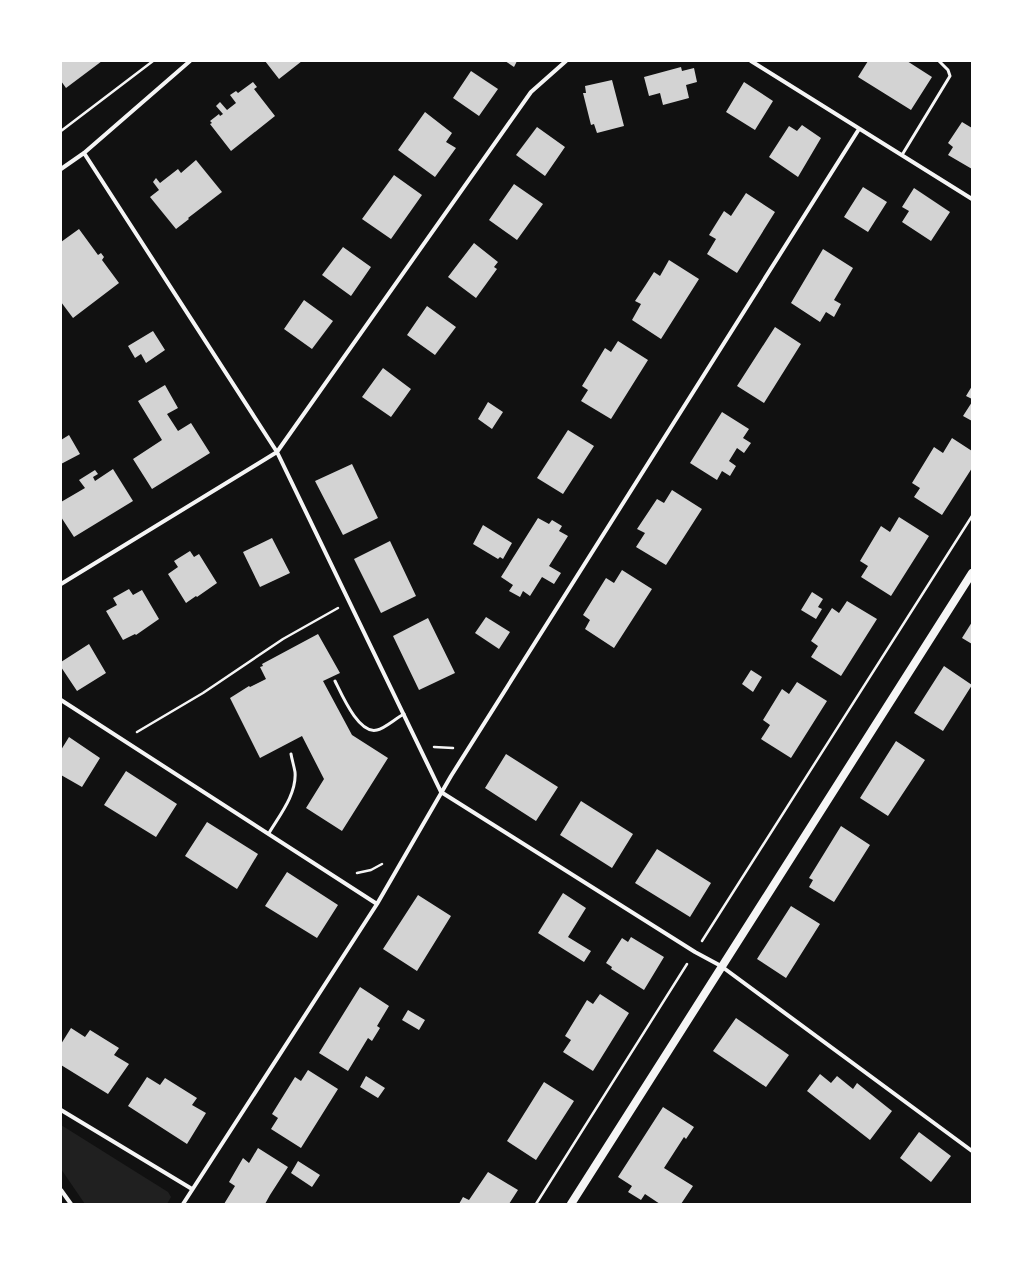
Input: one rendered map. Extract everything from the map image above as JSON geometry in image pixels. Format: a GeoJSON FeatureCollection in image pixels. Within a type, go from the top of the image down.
{"type":"FeatureCollection","features":[{"type":"Feature","properties":{"kind":"main road"},"geometry":{"type":"LineString","coordinates":[[571,1204],[972,573]]}},
{"type":"Feature","properties":{"kind":"street"},"geometry":{"type":"LineString","coordinates":[[61,169],[84,153],[190,61]]}},
{"type":"Feature","properties":{"kind":"street"},"geometry":{"type":"LineString","coordinates":[[61,584],[277,452],[531,92],[566,61]]}},
{"type":"Feature","properties":{"kind":"street"},"geometry":{"type":"LineString","coordinates":[[751,61],[972,199]]}},
{"type":"Feature","properties":{"kind":"street"},"geometry":{"type":"LineString","coordinates":[[183,1204],[377,904],[441,792],[859,129]]}},
{"type":"Feature","properties":{"kind":"street"},"geometry":{"type":"LineString","coordinates":[[84,153],[277,452],[441,792],[695,952],[721,966],[972,1151]]}},
{"type":"Feature","properties":{"kind":"street"},"geometry":{"type":"LineString","coordinates":[[61,700],[377,904]]}},
{"type":"Feature","properties":{"kind":"street"},"geometry":{"type":"LineString","coordinates":[[61,1110],[192,1188]]}},
{"type":"Feature","properties":{"kind":"street"},"geometry":{"type":"LineString","coordinates":[[61,1190],[71,1204]]}},
{"type":"Feature","properties":{"kind":"lane"},"geometry":{"type":"LineString","coordinates":[[902,155],[950,76],[948,70],[939,61]]}},
{"type":"Feature","properties":{"kind":"lane"},"geometry":{"type":"LineString","coordinates":[[335,682],[361,726],[369,730],[377,730],[404,714]]}},
{"type":"Feature","properties":{"kind":"lane"},"geometry":{"type":"LineString","coordinates":[[268,833],[287,803],[293,787],[295,773],[291,754]]}},
{"type":"Feature","properties":{"kind":"path"},"geometry":{"type":"LineString","coordinates":[[61,131],[153,61]]}},
{"type":"Feature","properties":{"kind":"path"},"geometry":{"type":"LineString","coordinates":[[703,939],[972,516]]}},
{"type":"Feature","properties":{"kind":"path"},"geometry":{"type":"LineString","coordinates":[[126,742],[136,733],[203,693],[283,639],[350,602]]}},
{"type":"Feature","properties":{"kind":"path"},"geometry":{"type":"LineString","coordinates":[[346,883],[351,871],[358,873],[371,870],[381,866],[385,859]]}},
{"type":"Feature","properties":{"kind":"path"},"geometry":{"type":"LineString","coordinates":[[536,1204],[695,952]]}},
{"type":"Feature","properties":{"kind":"shaded area"},"geometry":{"type":"Polygon","coordinates":[[[61,1125],[168,1192],[171,1197],[167,1204],[85,1204],[61,1169],[61,1125]]]}},
{"type":"Feature","properties":{"kind":"building"},"geometry":{"type":"Polygon","coordinates":[[[61,61],[102,61],[66,88],[61,81],[61,61]]]}},
{"type":"Feature","properties":{"kind":"building"},"geometry":{"type":"Polygon","coordinates":[[[265,61],[302,61],[279,79],[265,61]]]}},
{"type":"Feature","properties":{"kind":"building"},"geometry":{"type":"Polygon","coordinates":[[[505,61],[517,61],[514,67],[505,61]]]}},
{"type":"Feature","properties":{"kind":"building"},"geometry":{"type":"Polygon","coordinates":[[[868,61],[907,61],[932,77],[911,110],[858,77],[868,61]]]}},
{"type":"Feature","properties":{"kind":"building"},"geometry":{"type":"Polygon","coordinates":[[[681,67],[682,71],[694,68],[697,82],[686,85],[689,98],[663,105],[660,93],[649,96],[644,77],[681,67]]]}},
{"type":"Feature","properties":{"kind":"building"},"geometry":{"type":"Polygon","coordinates":[[[471,71],[498,89],[479,116],[453,98],[471,71]]]}},
{"type":"Feature","properties":{"kind":"building"},"geometry":{"type":"Polygon","coordinates":[[[612,80],[624,126],[597,133],[594,124],[591,125],[583,93],[586,93],[585,86],[612,80]]]}},
{"type":"Feature","properties":{"kind":"building"},"geometry":{"type":"Polygon","coordinates":[[[253,82],[257,87],[254,89],[275,116],[231,151],[210,124],[212,123],[210,121],[219,114],[220,116],[223,114],[216,106],[220,102],[227,110],[236,103],[230,95],[236,91],[238,93],[253,82]]]}},
{"type":"Feature","properties":{"kind":"building"},"geometry":{"type":"Polygon","coordinates":[[[744,82],[773,101],[755,130],[726,112],[744,82]]]}},
{"type":"Feature","properties":{"kind":"building"},"geometry":{"type":"Polygon","coordinates":[[[425,112],[452,133],[446,142],[456,148],[435,177],[398,150],[425,112]]]}},
{"type":"Feature","properties":{"kind":"building"},"geometry":{"type":"Polygon","coordinates":[[[962,122],[972,128],[972,169],[948,155],[953,147],[948,143],[962,122]]]}},
{"type":"Feature","properties":{"kind":"building"},"geometry":{"type":"Polygon","coordinates":[[[802,125],[821,138],[798,177],[769,157],[789,126],[797,131],[802,125]]]}},
{"type":"Feature","properties":{"kind":"building"},"geometry":{"type":"Polygon","coordinates":[[[537,127],[565,147],[545,176],[516,155],[537,127]]]}},
{"type":"Feature","properties":{"kind":"building"},"geometry":{"type":"Polygon","coordinates":[[[196,160],[222,192],[176,229],[150,197],[159,190],[153,182],[156,178],[160,183],[178,169],[181,173],[196,160]]]}},
{"type":"Feature","properties":{"kind":"building"},"geometry":{"type":"Polygon","coordinates":[[[394,175],[422,195],[391,239],[362,219],[394,175]]]}},
{"type":"Feature","properties":{"kind":"building"},"geometry":{"type":"Polygon","coordinates":[[[514,184],[543,204],[517,240],[489,220],[514,184]]]}},
{"type":"Feature","properties":{"kind":"building"},"geometry":{"type":"Polygon","coordinates":[[[863,187],[887,202],[868,232],[844,217],[863,187]]]}},
{"type":"Feature","properties":{"kind":"building"},"geometry":{"type":"Polygon","coordinates":[[[914,188],[950,212],[931,241],[902,222],[909,211],[902,207],[914,188]]]}},
{"type":"Feature","properties":{"kind":"building"},"geometry":{"type":"Polygon","coordinates":[[[746,193],[775,212],[737,273],[707,254],[716,239],[709,235],[724,211],[731,216],[746,193]]]}},
{"type":"Feature","properties":{"kind":"building"},"geometry":{"type":"Polygon","coordinates":[[[79,229],[98,255],[101,253],[104,257],[102,260],[119,283],[73,318],[61,302],[61,242],[79,229]]]}},
{"type":"Feature","properties":{"kind":"building"},"geometry":{"type":"Polygon","coordinates":[[[474,243],[498,262],[494,267],[497,269],[476,298],[448,277],[474,243]]]}},
{"type":"Feature","properties":{"kind":"building"},"geometry":{"type":"Polygon","coordinates":[[[343,247],[371,267],[351,296],[322,275],[343,247]]]}},
{"type":"Feature","properties":{"kind":"building"},"geometry":{"type":"Polygon","coordinates":[[[823,249],[853,268],[834,300],[841,304],[834,317],[826,312],[820,322],[791,303],[823,249]]]}},
{"type":"Feature","properties":{"kind":"building"},"geometry":{"type":"Polygon","coordinates":[[[669,260],[699,279],[661,339],[632,320],[641,304],[635,301],[654,272],[660,276],[669,260]]]}},
{"type":"Feature","properties":{"kind":"building"},"geometry":{"type":"Polygon","coordinates":[[[304,300],[333,321],[312,349],[284,329],[304,300]]]}},
{"type":"Feature","properties":{"kind":"building"},"geometry":{"type":"Polygon","coordinates":[[[427,306],[456,327],[435,355],[407,335],[427,306]]]}},
{"type":"Feature","properties":{"kind":"building"},"geometry":{"type":"Polygon","coordinates":[[[775,327],[801,344],[764,403],[737,386],[775,327]]]}},
{"type":"Feature","properties":{"kind":"building"},"geometry":{"type":"Polygon","coordinates":[[[153,331],[165,350],[146,363],[141,354],[135,358],[128,346],[153,331]]]}},
{"type":"Feature","properties":{"kind":"building"},"geometry":{"type":"Polygon","coordinates":[[[618,341],[648,360],[611,419],[581,401],[588,390],[582,386],[605,348],[611,352],[618,341]]]}},
{"type":"Feature","properties":{"kind":"building"},"geometry":{"type":"Polygon","coordinates":[[[383,368],[411,389],[391,417],[362,397],[383,368]]]}},
{"type":"Feature","properties":{"kind":"building"},"geometry":{"type":"Polygon","coordinates":[[[165,385],[178,408],[167,414],[178,431],[191,423],[210,453],[152,489],[133,459],[162,440],[138,401],[165,385]]]}},
{"type":"Feature","properties":{"kind":"building"},"geometry":{"type":"Polygon","coordinates":[[[972,386],[972,399],[966,396],[972,386]]]}},
{"type":"Feature","properties":{"kind":"building"},"geometry":{"type":"Polygon","coordinates":[[[488,402],[503,412],[492,429],[478,419],[488,402]]]}},
{"type":"Feature","properties":{"kind":"building"},"geometry":{"type":"Polygon","coordinates":[[[972,402],[972,421],[963,416],[972,402]]]}},
{"type":"Feature","properties":{"kind":"building"},"geometry":{"type":"Polygon","coordinates":[[[722,412],[749,429],[743,438],[751,443],[744,453],[737,448],[729,461],[736,466],[730,476],[722,471],[717,480],[690,463],[722,412]]]}},
{"type":"Feature","properties":{"kind":"building"},"geometry":{"type":"Polygon","coordinates":[[[568,430],[594,446],[563,494],[537,478],[568,430]]]}},
{"type":"Feature","properties":{"kind":"building"},"geometry":{"type":"Polygon","coordinates":[[[69,435],[80,454],[61,464],[61,440],[69,435]]]}},
{"type":"Feature","properties":{"kind":"building"},"geometry":{"type":"Polygon","coordinates":[[[952,438],[972,451],[972,468],[942,515],[914,497],[920,488],[912,483],[934,447],[943,453],[952,438]]]}},
{"type":"Feature","properties":{"kind":"building"},"geometry":{"type":"Polygon","coordinates":[[[352,464],[378,518],[343,535],[315,481],[352,464]]]}},
{"type":"Feature","properties":{"kind":"building"},"geometry":{"type":"Polygon","coordinates":[[[113,469],[133,501],[74,537],[61,517],[61,502],[85,488],[79,480],[95,470],[98,474],[93,477],[95,481],[113,469]]]}},
{"type":"Feature","properties":{"kind":"building"},"geometry":{"type":"Polygon","coordinates":[[[672,490],[702,509],[666,565],[636,547],[645,533],[637,529],[657,499],[664,503],[672,490]]]}},
{"type":"Feature","properties":{"kind":"building"},"geometry":{"type":"Polygon","coordinates":[[[899,517],[929,536],[891,596],[861,577],[868,566],[860,561],[881,526],[890,532],[899,517]]]}},
{"type":"Feature","properties":{"kind":"building"},"geometry":{"type":"Polygon","coordinates":[[[538,518],[549,524],[552,520],[562,526],[559,531],[568,536],[549,566],[561,573],[554,584],[542,577],[530,596],[523,591],[520,597],[509,591],[513,585],[501,577],[538,518]]]}},
{"type":"Feature","properties":{"kind":"building"},"geometry":{"type":"Polygon","coordinates":[[[483,525],[512,543],[503,559],[500,557],[498,559],[473,544],[483,525]]]}},
{"type":"Feature","properties":{"kind":"building"},"geometry":{"type":"Polygon","coordinates":[[[272,538],[290,573],[260,587],[243,552],[272,538]]]}},
{"type":"Feature","properties":{"kind":"building"},"geometry":{"type":"Polygon","coordinates":[[[390,541],[416,596],[381,613],[354,559],[390,541]]]}},
{"type":"Feature","properties":{"kind":"building"},"geometry":{"type":"Polygon","coordinates":[[[190,551],[194,557],[199,554],[217,583],[186,603],[168,574],[178,567],[174,561],[190,551]]]}},
{"type":"Feature","properties":{"kind":"building"},"geometry":{"type":"Polygon","coordinates":[[[622,570],[652,589],[614,648],[585,629],[590,620],[583,615],[606,578],[614,583],[622,570]]]}},
{"type":"Feature","properties":{"kind":"building"},"geometry":{"type":"Polygon","coordinates":[[[129,589],[133,595],[142,590],[159,619],[136,635],[135,634],[123,640],[106,611],[117,605],[113,598],[129,589]]]}},
{"type":"Feature","properties":{"kind":"building"},"geometry":{"type":"Polygon","coordinates":[[[812,592],[823,599],[818,607],[822,609],[816,619],[801,610],[812,592]]]}},
{"type":"Feature","properties":{"kind":"building"},"geometry":{"type":"Polygon","coordinates":[[[847,601],[877,619],[841,676],[811,657],[818,646],[811,641],[832,608],[839,613],[847,601]]]}},
{"type":"Feature","properties":{"kind":"building"},"geometry":{"type":"Polygon","coordinates":[[[486,617],[510,632],[499,649],[475,633],[486,617]]]}},
{"type":"Feature","properties":{"kind":"building"},"geometry":{"type":"Polygon","coordinates":[[[428,618],[455,673],[419,690],[393,636],[428,618]]]}},
{"type":"Feature","properties":{"kind":"building"},"geometry":{"type":"Polygon","coordinates":[[[972,622],[972,644],[962,638],[972,622]]]}},
{"type":"Feature","properties":{"kind":"building"},"geometry":{"type":"Polygon","coordinates":[[[318,634],[340,673],[323,681],[352,735],[388,758],[342,831],[306,808],[324,779],[302,736],[260,758],[230,698],[249,686],[250,687],[266,679],[260,667],[263,666],[262,664],[318,634]]]}},
{"type":"Feature","properties":{"kind":"building"},"geometry":{"type":"Polygon","coordinates":[[[89,644],[106,673],[77,691],[61,667],[61,662],[89,644]]]}},
{"type":"Feature","properties":{"kind":"building"},"geometry":{"type":"Polygon","coordinates":[[[944,666],[972,685],[943,731],[914,713],[944,666]]]}},
{"type":"Feature","properties":{"kind":"building"},"geometry":{"type":"Polygon","coordinates":[[[751,670],[762,677],[753,692],[742,684],[751,670]]]}},
{"type":"Feature","properties":{"kind":"building"},"geometry":{"type":"Polygon","coordinates":[[[797,682],[827,701],[791,758],[761,739],[770,725],[763,720],[782,689],[789,694],[797,682]]]}},
{"type":"Feature","properties":{"kind":"building"},"geometry":{"type":"Polygon","coordinates":[[[69,737],[100,758],[82,787],[61,775],[61,750],[69,737]]]}},
{"type":"Feature","properties":{"kind":"building"},"geometry":{"type":"Polygon","coordinates":[[[896,741],[925,760],[888,816],[860,798],[896,741]]]}},
{"type":"Feature","properties":{"kind":"building"},"geometry":{"type":"Polygon","coordinates":[[[506,754],[558,787],[536,821],[485,788],[506,754]]]}},
{"type":"Feature","properties":{"kind":"building"},"geometry":{"type":"Polygon","coordinates":[[[126,771],[177,804],[156,837],[104,805],[126,771]]]}},
{"type":"Feature","properties":{"kind":"building"},"geometry":{"type":"Polygon","coordinates":[[[581,801],[633,834],[612,868],[560,835],[581,801]]]}},
{"type":"Feature","properties":{"kind":"building"},"geometry":{"type":"Polygon","coordinates":[[[207,822],[258,854],[237,889],[185,856],[207,822]]]}},
{"type":"Feature","properties":{"kind":"building"},"geometry":{"type":"Polygon","coordinates":[[[841,826],[870,845],[834,902],[809,887],[813,880],[809,878],[841,826]]]}},
{"type":"Feature","properties":{"kind":"building"},"geometry":{"type":"Polygon","coordinates":[[[657,849],[711,883],[690,917],[635,883],[657,849]]]}},
{"type":"Feature","properties":{"kind":"building"},"geometry":{"type":"Polygon","coordinates":[[[287,872],[338,905],[317,938],[265,906],[287,872]]]}},
{"type":"Feature","properties":{"kind":"building"},"geometry":{"type":"Polygon","coordinates":[[[563,893],[586,908],[568,937],[591,951],[584,962],[538,933],[563,893]]]}},
{"type":"Feature","properties":{"kind":"building"},"geometry":{"type":"Polygon","coordinates":[[[418,895],[451,916],[417,971],[383,949],[418,895]]]}},
{"type":"Feature","properties":{"kind":"building"},"geometry":{"type":"Polygon","coordinates":[[[791,906],[820,924],[786,978],[757,959],[791,906]]]}},
{"type":"Feature","properties":{"kind":"building"},"geometry":{"type":"Polygon","coordinates":[[[631,937],[664,957],[644,990],[611,969],[612,967],[606,963],[622,938],[628,942],[631,937]]]}},
{"type":"Feature","properties":{"kind":"building"},"geometry":{"type":"Polygon","coordinates":[[[360,987],[389,1006],[377,1026],[380,1028],[372,1041],[368,1038],[348,1071],[319,1053],[360,987]]]}},
{"type":"Feature","properties":{"kind":"building"},"geometry":{"type":"Polygon","coordinates":[[[600,994],[629,1013],[593,1071],[563,1052],[571,1040],[565,1036],[587,1000],[593,1004],[600,994]]]}},
{"type":"Feature","properties":{"kind":"building"},"geometry":{"type":"Polygon","coordinates":[[[408,1010],[425,1020],[419,1030],[402,1020],[408,1010]]]}},
{"type":"Feature","properties":{"kind":"building"},"geometry":{"type":"Polygon","coordinates":[[[736,1018],[789,1055],[766,1087],[713,1051],[736,1018]]]}},
{"type":"Feature","properties":{"kind":"building"},"geometry":{"type":"Polygon","coordinates":[[[71,1028],[85,1037],[90,1030],[119,1048],[114,1055],[129,1064],[108,1094],[61,1065],[61,1044],[71,1028]]]}},
{"type":"Feature","properties":{"kind":"building"},"geometry":{"type":"Polygon","coordinates":[[[308,1070],[338,1089],[301,1148],[271,1129],[278,1118],[272,1114],[295,1077],[301,1081],[308,1070]]]}},
{"type":"Feature","properties":{"kind":"building"},"geometry":{"type":"Polygon","coordinates":[[[820,1074],[831,1083],[837,1076],[853,1089],[857,1083],[892,1111],[870,1140],[807,1091],[820,1074]]]}},
{"type":"Feature","properties":{"kind":"building"},"geometry":{"type":"Polygon","coordinates":[[[366,1076],[385,1088],[378,1098],[360,1087],[366,1076]]]}},
{"type":"Feature","properties":{"kind":"building"},"geometry":{"type":"Polygon","coordinates":[[[147,1077],[160,1085],[165,1078],[197,1098],[192,1105],[206,1113],[187,1144],[128,1106],[147,1077]]]}},
{"type":"Feature","properties":{"kind":"building"},"geometry":{"type":"Polygon","coordinates":[[[544,1082],[574,1101],[536,1160],[507,1141],[544,1082]]]}},
{"type":"Feature","properties":{"kind":"building"},"geometry":{"type":"Polygon","coordinates":[[[663,1107],[694,1127],[686,1139],[684,1137],[664,1168],[693,1186],[681,1204],[660,1204],[645,1194],[641,1200],[628,1192],[632,1186],[618,1177],[663,1107]]]}},
{"type":"Feature","properties":{"kind":"building"},"geometry":{"type":"Polygon","coordinates":[[[919,1132],[951,1156],[931,1182],[900,1158],[919,1132]]]}},
{"type":"Feature","properties":{"kind":"building"},"geometry":{"type":"Polygon","coordinates":[[[258,1148],[288,1167],[265,1204],[224,1204],[235,1186],[229,1182],[243,1158],[249,1163],[258,1148]]]}},
{"type":"Feature","properties":{"kind":"building"},"geometry":{"type":"Polygon","coordinates":[[[298,1161],[320,1175],[312,1187],[291,1173],[298,1161]]]}},
{"type":"Feature","properties":{"kind":"building"},"geometry":{"type":"Polygon","coordinates":[[[488,1172],[518,1190],[509,1204],[459,1204],[463,1197],[469,1200],[488,1172]]]}}]}
